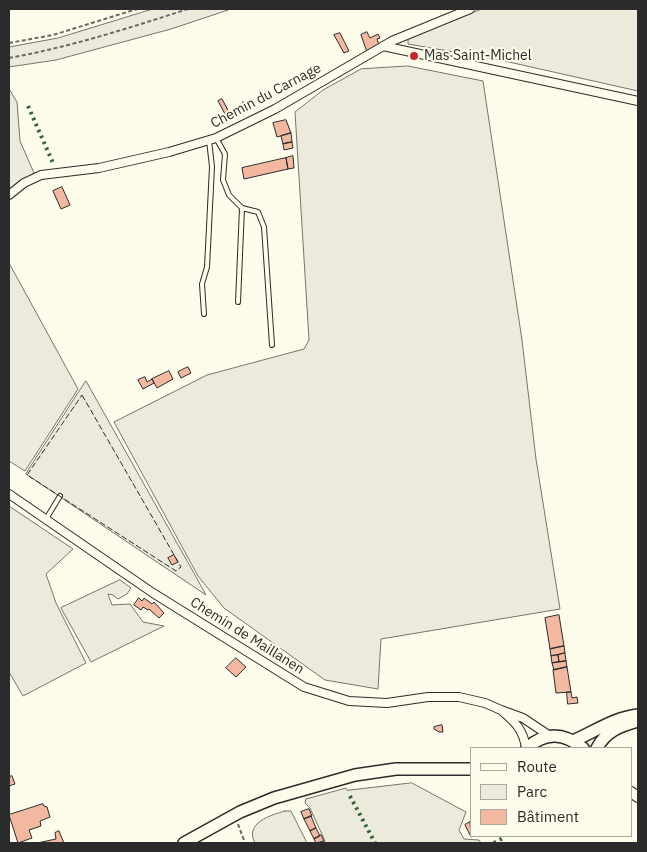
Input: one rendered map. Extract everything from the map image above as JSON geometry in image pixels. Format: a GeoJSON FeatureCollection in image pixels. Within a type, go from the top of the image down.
{"type":"FeatureCollection","features":[{"type":"Feature","properties":{"kind":"main road"},"geometry":{"type":"LineString","coordinates":[[573,740],[622,717],[638,715]]}},
{"type":"Feature","properties":{"kind":"main road"},"geometry":{"type":"LineString","coordinates":[[597,747],[602,739],[612,731],[638,721]]}},
{"type":"Feature","properties":{"kind":"main road"},"geometry":{"type":"LineString","coordinates":[[528,747],[541,738],[550,736],[562,736],[573,740],[582,747]]}},
{"type":"Feature","properties":{"kind":"main road"},"geometry":{"type":"LineString","coordinates":[[184,843],[234,815],[274,798],[356,775],[396,769],[470,769]]}},
{"type":"Feature","properties":{"kind":"street","name":"Chemin du Carnage"},"geometry":{"type":"LineString","coordinates":[[9,195],[24,183],[42,175],[99,168],[212,140],[275,109],[383,46],[470,9]]}},
{"type":"Feature","properties":{"kind":"street"},"geometry":{"type":"LineString","coordinates":[[383,46],[638,101]]}},
{"type":"Feature","properties":{"kind":"street","name":"Chemin de Maillanen"},"geometry":{"type":"LineString","coordinates":[[9,494],[153,592],[304,687],[349,701],[387,703],[428,697],[459,697],[486,703],[523,718],[550,736]]}},
{"type":"Feature","properties":{"kind":"street"},"geometry":{"type":"LineString","coordinates":[[501,710],[515,722],[523,735],[526,747]]}},
{"type":"Feature","properties":{"kind":"lane"},"geometry":{"type":"LineString","coordinates":[[212,140],[225,154],[223,180],[229,195],[242,208],[258,212],[264,227],[272,345]]}},
{"type":"Feature","properties":{"kind":"lane"},"geometry":{"type":"LineString","coordinates":[[204,314],[202,284],[207,267],[212,140]]}},
{"type":"Feature","properties":{"kind":"lane"},"geometry":{"type":"LineString","coordinates":[[238,302],[242,208]]}},
{"type":"Feature","properties":{"kind":"lane"},"geometry":{"type":"LineString","coordinates":[[46,519],[60,496]]}},
{"type":"Feature","properties":{"kind":"path"},"geometry":{"type":"LineString","coordinates":[[9,43],[53,35],[137,9]]}},
{"type":"Feature","properties":{"kind":"path"},"geometry":{"type":"LineString","coordinates":[[9,58],[49,51],[97,38],[188,9]]}},
{"type":"Feature","properties":{"kind":"path"},"geometry":{"type":"LineString","coordinates":[[234,815],[245,843]]}},
{"type":"Feature","properties":{"kind":"green space"},"geometry":{"type":"Polygon","coordinates":[[[153,9],[231,9],[171,29],[56,60],[9,67],[9,47],[58,38],[153,9]]]}},
{"type":"Feature","properties":{"kind":"green space"},"geometry":{"type":"Polygon","coordinates":[[[482,9],[638,9],[638,91],[500,60],[408,44],[408,38],[482,9]]]}},
{"type":"Feature","properties":{"kind":"green space"},"geometry":{"type":"Polygon","coordinates":[[[408,66],[483,81],[522,340],[536,459],[560,609],[381,639],[378,689],[325,680],[224,608],[198,576],[114,422],[207,375],[304,349],[309,340],[295,112],[323,90],[361,69],[408,66]]]}},
{"type":"Feature","properties":{"kind":"green space"},"geometry":{"type":"Polygon","coordinates":[[[9,89],[17,102],[20,141],[34,173],[9,192],[9,89]]]}},
{"type":"Feature","properties":{"kind":"green space"},"geometry":{"type":"Polygon","coordinates":[[[9,263],[78,389],[25,471],[9,461],[9,263]]]}},
{"type":"Feature","properties":{"kind":"green space"},"geometry":{"type":"Polygon","coordinates":[[[86,381],[195,575],[206,595],[26,474],[86,381]]]}},
{"type":"Feature","properties":{"kind":"green space"},"geometry":{"type":"Polygon","coordinates":[[[9,506],[73,549],[46,574],[56,603],[86,663],[23,696],[9,672],[9,506]]]}},
{"type":"Feature","properties":{"kind":"green space"},"geometry":{"type":"Polygon","coordinates":[[[120,580],[131,588],[127,594],[118,599],[108,594],[112,605],[130,604],[143,622],[164,626],[91,662],[61,608],[120,580]]]}},
{"type":"Feature","properties":{"kind":"green space"},"geometry":{"type":"Polygon","coordinates":[[[412,783],[466,812],[459,830],[464,839],[479,840],[481,843],[322,843],[325,841],[310,808],[305,803],[306,799],[346,788],[347,790],[412,783]]]}},
{"type":"Feature","properties":{"kind":"green space"},"geometry":{"type":"Polygon","coordinates":[[[285,811],[291,811],[307,843],[255,843],[253,830],[256,825],[266,818],[285,811]]]}},
{"type":"Feature","properties":{"kind":"building"},"geometry":{"type":"Polygon","coordinates":[[[367,32],[370,38],[378,34],[380,38],[377,39],[379,45],[367,52],[361,35],[367,32]]]}},
{"type":"Feature","properties":{"kind":"building"},"geometry":{"type":"Polygon","coordinates":[[[340,33],[349,51],[344,53],[334,35],[340,33]]]}},
{"type":"Feature","properties":{"kind":"building"},"geometry":{"type":"Polygon","coordinates":[[[222,99],[230,114],[226,116],[218,101],[222,99]]]}},
{"type":"Feature","properties":{"kind":"building"},"geometry":{"type":"Polygon","coordinates":[[[286,120],[291,133],[277,137],[273,123],[286,120]]]}},
{"type":"Feature","properties":{"kind":"building"},"geometry":{"type":"Polygon","coordinates":[[[291,133],[292,142],[283,144],[281,136],[291,133]]]}},
{"type":"Feature","properties":{"kind":"building"},"geometry":{"type":"Polygon","coordinates":[[[292,142],[293,148],[284,150],[283,144],[292,142]]]}},
{"type":"Feature","properties":{"kind":"building"},"geometry":{"type":"Polygon","coordinates":[[[293,156],[294,168],[288,169],[286,158],[293,156]]]}},
{"type":"Feature","properties":{"kind":"building"},"geometry":{"type":"Polygon","coordinates":[[[286,158],[288,169],[244,179],[242,168],[286,158]]]}},
{"type":"Feature","properties":{"kind":"building"},"geometry":{"type":"Polygon","coordinates":[[[62,187],[70,205],[61,209],[53,191],[62,187]]]}},
{"type":"Feature","properties":{"kind":"building"},"geometry":{"type":"Polygon","coordinates":[[[188,367],[191,373],[181,378],[178,372],[188,367]]]}},
{"type":"Feature","properties":{"kind":"building"},"geometry":{"type":"Polygon","coordinates":[[[169,371],[173,379],[157,388],[152,379],[169,371]]]}},
{"type":"Feature","properties":{"kind":"building"},"geometry":{"type":"Polygon","coordinates":[[[145,377],[147,382],[152,379],[154,383],[143,389],[138,380],[145,377]]]}},
{"type":"Feature","properties":{"kind":"building"},"geometry":{"type":"Polygon","coordinates":[[[174,555],[178,562],[172,565],[168,558],[174,555]]]}},
{"type":"Feature","properties":{"kind":"building"},"geometry":{"type":"Polygon","coordinates":[[[139,598],[142,601],[144,598],[152,604],[154,602],[164,613],[159,618],[149,609],[143,607],[141,610],[134,605],[139,598]]]}},
{"type":"Feature","properties":{"kind":"building"},"geometry":{"type":"Polygon","coordinates":[[[559,615],[564,646],[550,649],[545,618],[559,615]]]}},
{"type":"Feature","properties":{"kind":"building"},"geometry":{"type":"Polygon","coordinates":[[[564,646],[565,653],[551,656],[550,649],[564,646]]]}},
{"type":"Feature","properties":{"kind":"building"},"geometry":{"type":"Polygon","coordinates":[[[565,653],[566,661],[559,662],[558,655],[565,653]]]}},
{"type":"Feature","properties":{"kind":"building"},"geometry":{"type":"Polygon","coordinates":[[[558,655],[559,662],[552,663],[551,656],[558,655]]]}},
{"type":"Feature","properties":{"kind":"building"},"geometry":{"type":"Polygon","coordinates":[[[236,658],[246,667],[236,677],[226,668],[236,658]]]}},
{"type":"Feature","properties":{"kind":"building"},"geometry":{"type":"Polygon","coordinates":[[[566,661],[567,667],[554,670],[552,663],[566,661]]]}},
{"type":"Feature","properties":{"kind":"building"},"geometry":{"type":"Polygon","coordinates":[[[567,667],[571,692],[556,693],[553,670],[567,667]]]}},
{"type":"Feature","properties":{"kind":"building"},"geometry":{"type":"Polygon","coordinates":[[[567,692],[571,692],[572,698],[577,697],[578,703],[568,704],[567,692]]]}},
{"type":"Feature","properties":{"kind":"building"},"geometry":{"type":"Polygon","coordinates":[[[442,725],[443,732],[434,729],[434,727],[442,725]]]}},
{"type":"Feature","properties":{"kind":"building"},"geometry":{"type":"Polygon","coordinates":[[[12,776],[15,784],[9,786],[9,777],[12,776]]]}},
{"type":"Feature","properties":{"kind":"building"},"geometry":{"type":"Polygon","coordinates":[[[43,804],[47,807],[50,817],[40,821],[41,826],[29,830],[32,838],[18,843],[9,815],[43,804]]]}},
{"type":"Feature","properties":{"kind":"building"},"geometry":{"type":"Polygon","coordinates":[[[309,809],[312,816],[304,819],[301,812],[309,809]]]}},
{"type":"Feature","properties":{"kind":"building"},"geometry":{"type":"Polygon","coordinates":[[[311,816],[316,828],[310,831],[304,819],[311,816]]]}},
{"type":"Feature","properties":{"kind":"building"},"geometry":{"type":"Polygon","coordinates":[[[470,822],[470,835],[465,825],[470,822]]]}},
{"type":"Feature","properties":{"kind":"building"},"geometry":{"type":"Polygon","coordinates":[[[316,828],[320,836],[314,839],[310,831],[316,828]]]}},
{"type":"Feature","properties":{"kind":"building"},"geometry":{"type":"Polygon","coordinates":[[[59,831],[64,843],[37,843],[56,839],[55,833],[59,831]]]}},
{"type":"Feature","properties":{"kind":"building"},"geometry":{"type":"Polygon","coordinates":[[[321,835],[324,841],[316,843],[314,839],[321,835]]]}},
{"type":"Feature","properties":{"kind":"hedge"},"geometry":{"type":"LineString","coordinates":[[28,106],[53,163]]}},
{"type":"Feature","properties":{"kind":"hedge"},"geometry":{"type":"LineString","coordinates":[[350,796],[375,843]]}},
{"type":"Feature","properties":{"kind":"hedge"},"geometry":{"type":"LineString","coordinates":[[494,843],[503,838]]}},
{"type":"Feature","properties":{"kind":"fence"},"geometry":{"type":"LineString","coordinates":[[82,395],[181,567],[176,571],[27,475],[82,395]]}},
{"type":"Feature","properties":{"kind":"place","name":"Mas Saint-Michel"},"geometry":{"type":"Point","coordinates":[414,56]}}]}
